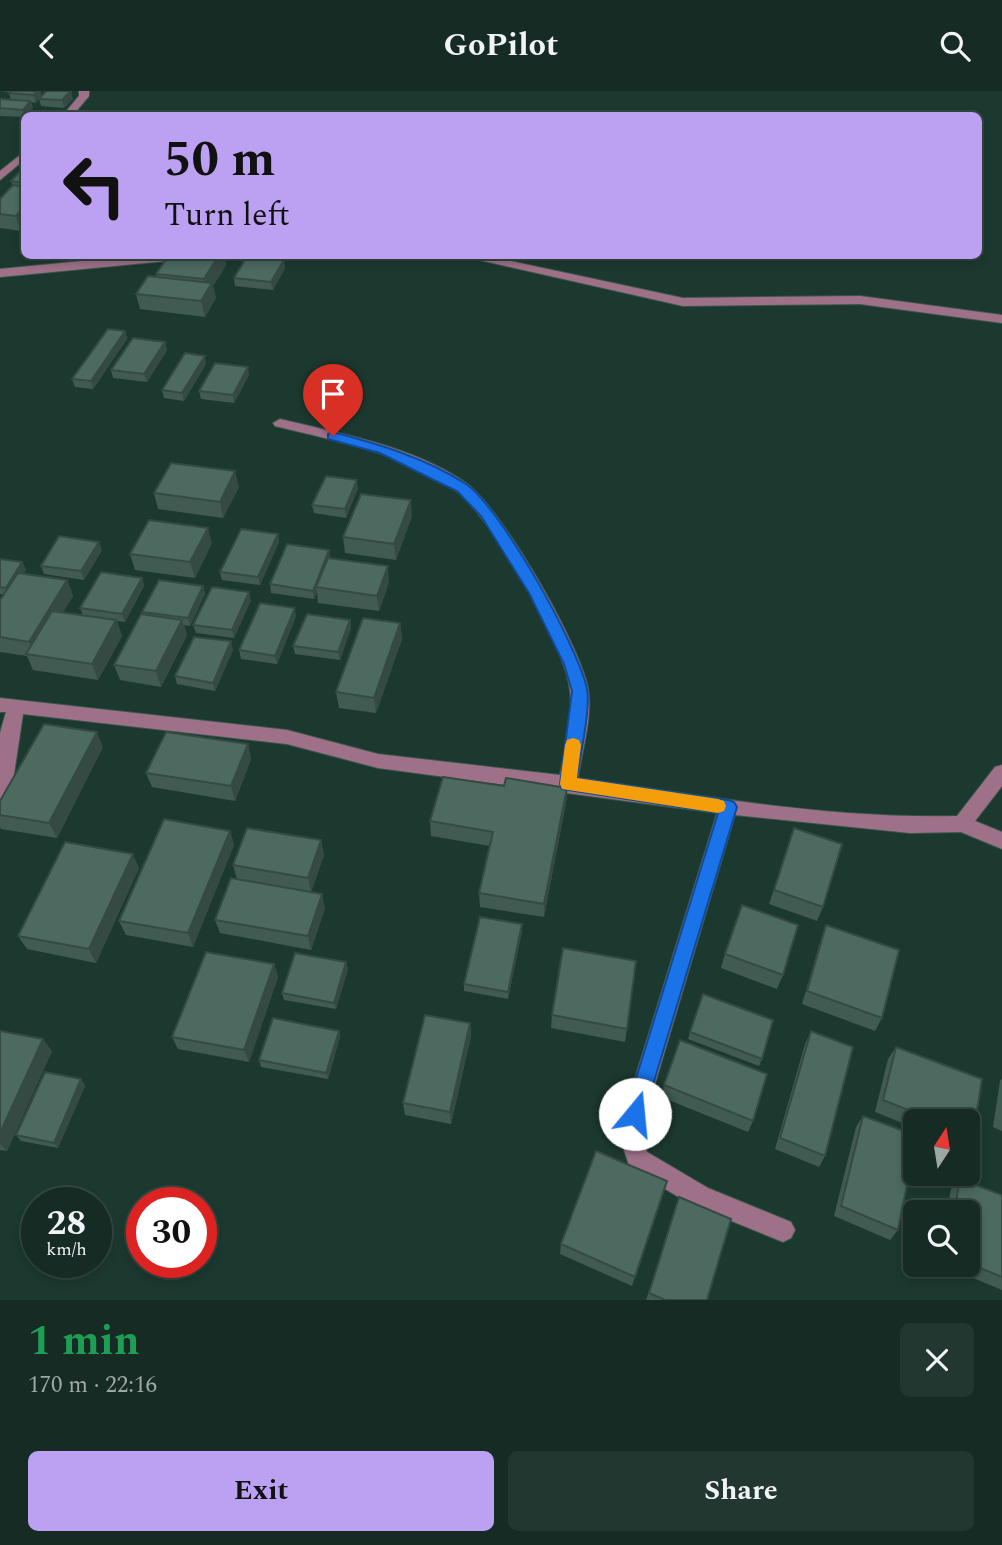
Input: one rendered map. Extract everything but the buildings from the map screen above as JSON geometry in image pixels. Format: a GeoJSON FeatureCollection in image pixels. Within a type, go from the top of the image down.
{"type":"FeatureCollection","features":[{"type":"Feature","properties":{"kind":"street"},"geometry":{"type":"LineString","coordinates":[[71,112],[85,96],[85,91]]}},
{"type":"Feature","properties":{"kind":"street"},"geometry":{"type":"LineString","coordinates":[[0,158],[21,158]]}},
{"type":"Feature","properties":{"kind":"street"},"geometry":{"type":"LineString","coordinates":[[0,177],[21,159]]}},
{"type":"Feature","properties":{"kind":"street"},"geometry":{"type":"LineString","coordinates":[[0,273],[122,259]]}},
{"type":"Feature","properties":{"kind":"street"},"geometry":{"type":"LineString","coordinates":[[482,259],[683,302],[717,305],[814,299],[857,300],[1002,319]]}},
{"type":"Feature","properties":{"kind":"street"},"geometry":{"type":"LineString","coordinates":[[280,423],[385,450],[462,488],[486,513],[536,592],[580,691],[568,784]]}},
{"type":"Feature","properties":{"kind":"street"},"geometry":{"type":"LineString","coordinates":[[0,792],[8,773],[9,706],[287,737],[378,761],[728,807],[910,825],[962,824],[1002,841]]}},
{"type":"Feature","properties":{"kind":"street"},"geometry":{"type":"LineString","coordinates":[[962,824],[1002,772]]}},
{"type":"Feature","properties":{"kind":"street"},"geometry":{"type":"LineString","coordinates":[[728,807],[635,1114],[631,1138],[638,1160],[700,1197],[783,1230]]}},
{"type":"Feature","properties":{"kind":"slow traffic"},"geometry":{"type":"LineString","coordinates":[[573,745],[568,784],[718,806]]}},
{"type":"Feature","properties":{"kind":"route"},"geometry":{"type":"LineString","coordinates":[[333,436],[385,450],[443,478],[462,488],[486,513],[536,592],[571,664],[580,691],[568,784],[728,807],[635,1114]]}}]}
